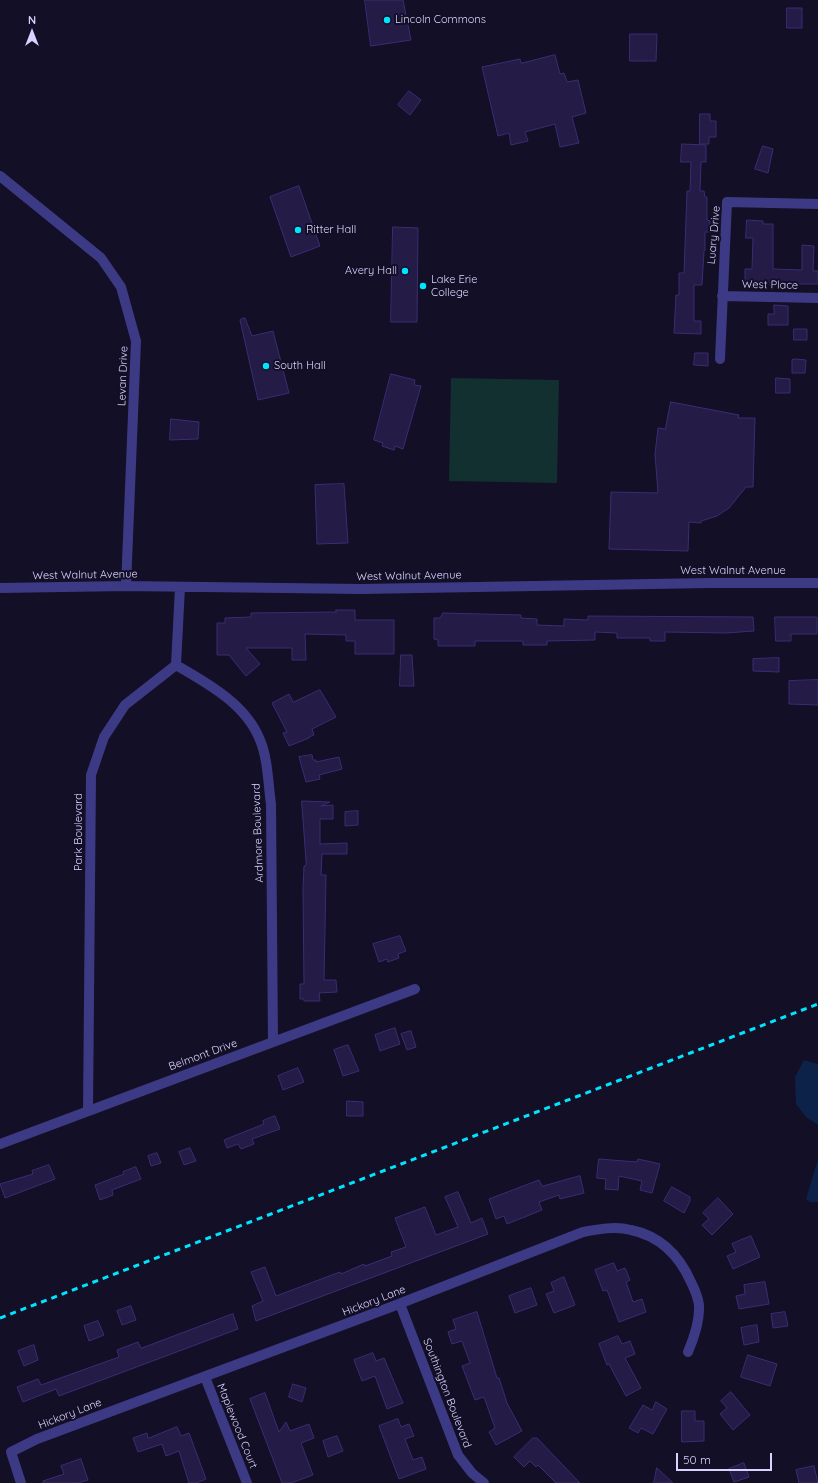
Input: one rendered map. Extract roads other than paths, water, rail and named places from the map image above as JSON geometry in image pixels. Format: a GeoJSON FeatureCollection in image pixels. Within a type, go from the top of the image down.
{"type":"FeatureCollection","features":[{"type":"Feature","properties":{"kind":"street","name":"Levan Drive"},"geometry":{"type":"LineString","coordinates":[[0,176],[101,258],[121,287],[136,341],[126,586]]}},
{"type":"Feature","properties":{"kind":"street","name":"Luary Drive"},"geometry":{"type":"LineString","coordinates":[[720,359],[727,202],[818,204]]}},
{"type":"Feature","properties":{"kind":"street","name":"West Place"},"geometry":{"type":"LineString","coordinates":[[722,296],[818,298]]}},
{"type":"Feature","properties":{"kind":"street","name":"West Walnut Avenue"},"geometry":{"type":"LineString","coordinates":[[0,588],[126,586],[361,589],[700,583],[818,583]]}},
{"type":"Feature","properties":{"kind":"street"},"geometry":{"type":"LineString","coordinates":[[176,665],[180,587]]}},
{"type":"Feature","properties":{"kind":"street","name":"Ardmore Boulevard"},"geometry":{"type":"LineString","coordinates":[[176,665],[213,686],[244,715],[260,739],[267,768],[271,804],[273,1042]]}},
{"type":"Feature","properties":{"kind":"street","name":"Park Boulevard"},"geometry":{"type":"LineString","coordinates":[[88,1110],[91,775],[104,737],[125,705],[176,665]]}},
{"type":"Feature","properties":{"kind":"street","name":"Belmont Drive"},"geometry":{"type":"LineString","coordinates":[[0,1144],[415,989]]}},
{"type":"Feature","properties":{"kind":"street","name":"Hickory Lane"},"geometry":{"type":"LineString","coordinates":[[21,1483],[11,1452],[37,1439],[400,1304],[583,1232],[608,1228],[631,1230],[654,1237],[671,1250],[685,1267],[699,1304],[695,1335],[688,1352]]}},
{"type":"Feature","properties":{"kind":"street","name":"Southington Boulevard"},"geometry":{"type":"LineString","coordinates":[[400,1304],[458,1455],[472,1473],[484,1483]]}},
{"type":"Feature","properties":{"kind":"street","name":"Maplewood Court"},"geometry":{"type":"LineString","coordinates":[[205,1377],[247,1483]]}},
{"type":"Feature","properties":{"kind":"water"},"geometry":{"type":"Polygon","coordinates":[[[804,1060],[818,1064],[818,1125],[806,1117],[796,1104],[795,1077],[804,1060]]]}},
{"type":"Feature","properties":{"kind":"water"},"geometry":{"type":"Polygon","coordinates":[[[818,1159],[818,1202],[810,1202],[806,1199],[818,1159]]]}},
{"type":"Feature","properties":{"kind":"railway"},"geometry":{"type":"LineString","coordinates":[[0,1318],[818,1004]]}},
{"type":"Feature","properties":{"kind":"place","name":"Lincoln Commons"},"geometry":{"type":"Point","coordinates":[387,20]}},
{"type":"Feature","properties":{"kind":"place","name":"Ritter Hall"},"geometry":{"type":"Point","coordinates":[298,230]}},
{"type":"Feature","properties":{"kind":"place","name":"Avery Hall"},"geometry":{"type":"Point","coordinates":[405,271]}},
{"type":"Feature","properties":{"kind":"place","name":"Lake Erie College"},"geometry":{"type":"Point","coordinates":[423,286]}},
{"type":"Feature","properties":{"kind":"place","name":"South Hall"},"geometry":{"type":"Point","coordinates":[266,366]}}]}
